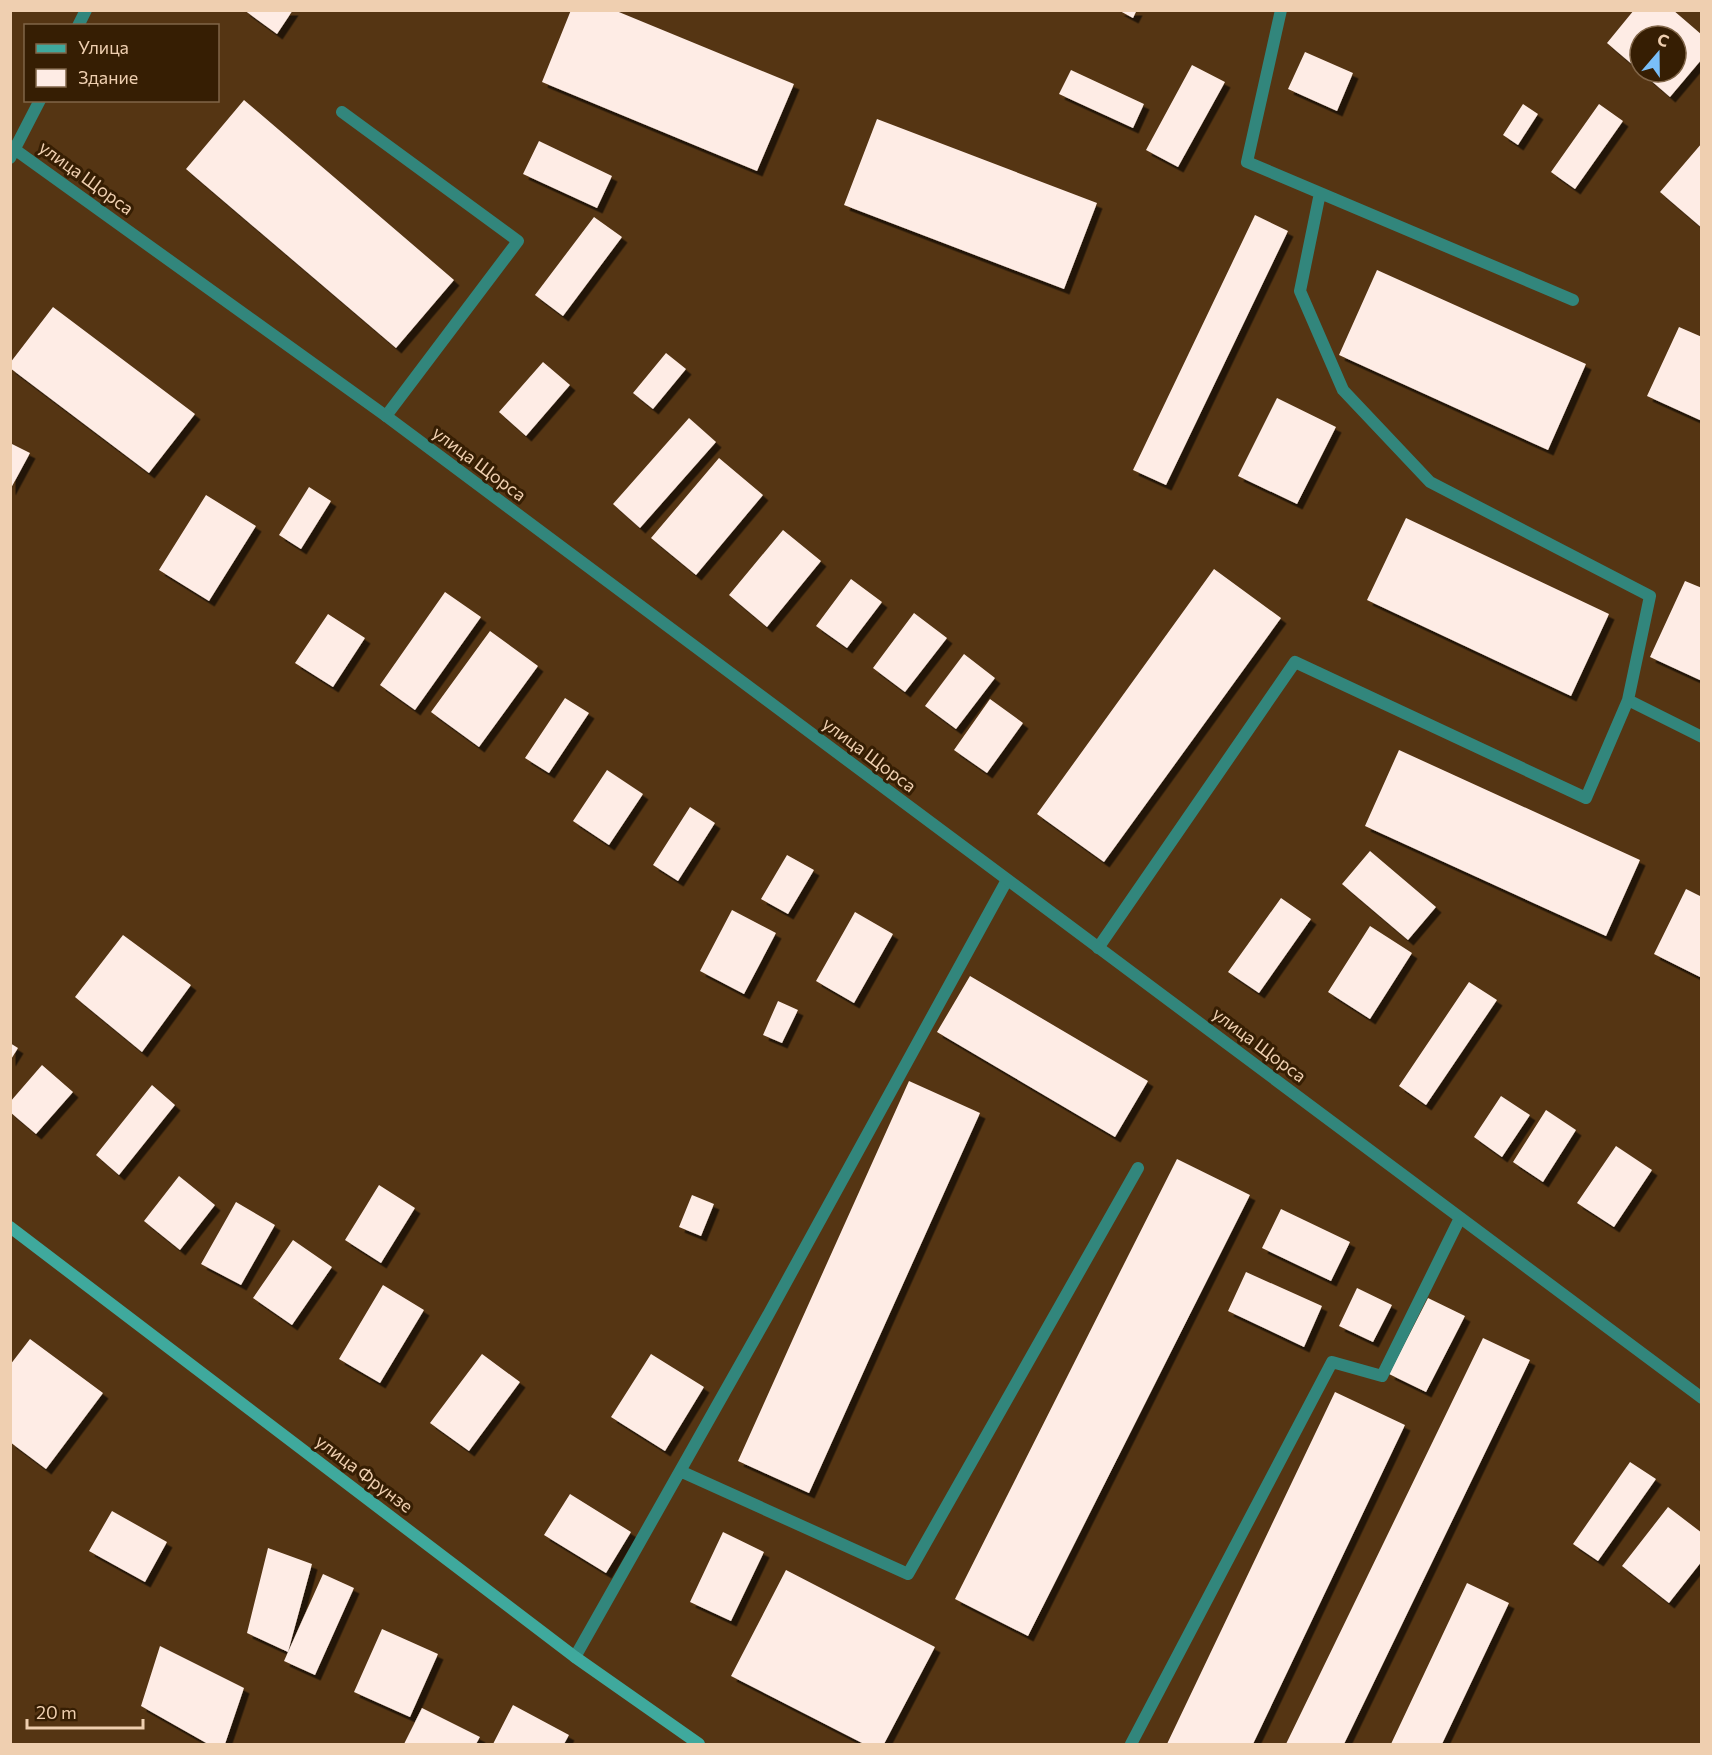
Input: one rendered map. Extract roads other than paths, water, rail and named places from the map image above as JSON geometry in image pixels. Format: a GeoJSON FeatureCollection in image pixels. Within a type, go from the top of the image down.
{"type":"FeatureCollection","features":[{"type":"Feature","properties":{"kind":"main road","name":"улица Фрунзе"},"geometry":{"type":"LineString","coordinates":[[10,1227],[575,1658],[699,1744]]}},
{"type":"Feature","properties":{"kind":"street"},"geometry":{"type":"LineString","coordinates":[[79,24],[86,10]]}},
{"type":"Feature","properties":{"kind":"street"},"geometry":{"type":"LineString","coordinates":[[1281,10],[1247,162],[1573,300]]}},
{"type":"Feature","properties":{"kind":"street"},"geometry":{"type":"LineString","coordinates":[[12,151],[39,102]]}},
{"type":"Feature","properties":{"kind":"street"},"geometry":{"type":"LineString","coordinates":[[342,112],[518,241],[386,416]]}},
{"type":"Feature","properties":{"kind":"street","name":"улица Щорса"},"geometry":{"type":"LineString","coordinates":[[12,151],[386,416],[1701,1398]]}},
{"type":"Feature","properties":{"kind":"street"},"geometry":{"type":"LineString","coordinates":[[1098,948],[1295,662],[1586,798],[1628,700],[1650,596],[1430,482],[1343,390],[1300,291],[1320,193]]}},
{"type":"Feature","properties":{"kind":"street"},"geometry":{"type":"LineString","coordinates":[[1628,700],[1701,737]]}},
{"type":"Feature","properties":{"kind":"street"},"geometry":{"type":"LineString","coordinates":[[575,1658],[767,1317],[1007,880]]}},
{"type":"Feature","properties":{"kind":"street"},"geometry":{"type":"LineString","coordinates":[[680,1471],[909,1574],[1138,1168]]}},
{"type":"Feature","properties":{"kind":"street"},"geometry":{"type":"LineString","coordinates":[[1131,1744],[1332,1362],[1382,1376],[1460,1218]]}}]}
